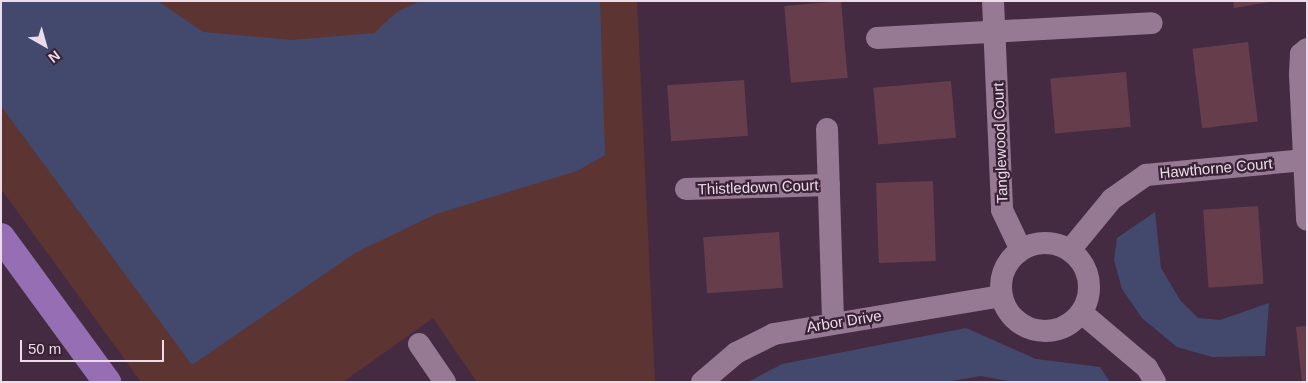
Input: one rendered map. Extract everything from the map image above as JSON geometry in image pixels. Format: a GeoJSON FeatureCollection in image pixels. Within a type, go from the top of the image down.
{"type":"FeatureCollection","features":[{"type":"Feature","properties":{"kind":"main road"},"geometry":{"type":"LineString","coordinates":[[1,237],[107,382]]}},
{"type":"Feature","properties":{"kind":"street","name":"Tanglewood Court"},"geometry":{"type":"LineString","coordinates":[[994,1],[1002,210],[1021,250]]}},
{"type":"Feature","properties":{"kind":"street"},"geometry":{"type":"LineString","coordinates":[[877,38],[1152,23]]}},
{"type":"Feature","properties":{"kind":"street"},"geometry":{"type":"LineString","coordinates":[[1307,49],[1302,54],[1300,75],[1307,220]]}},
{"type":"Feature","properties":{"kind":"street","name":"Thistledown Court"},"geometry":{"type":"LineString","coordinates":[[827,129],[834,321]]}},
{"type":"Feature","properties":{"kind":"street","name":"Hawthorne Court"},"geometry":{"type":"LineString","coordinates":[[1070,250],[1112,199],[1146,176],[1304,160]]}},
{"type":"Feature","properties":{"kind":"street","name":"Thistledown Court"},"geometry":{"type":"LineString","coordinates":[[686,189],[829,185]]}},
{"type":"Feature","properties":{"kind":"street"},"geometry":{"type":"LineString","coordinates":[[1045,242],[1070,250],[1080,259],[1090,286],[1082,313],[1058,330],[1044,332],[1016,321],[1001,296],[1004,270],[1021,250],[1045,242]]}},
{"type":"Feature","properties":{"kind":"street","name":"Arbor Drive"},"geometry":{"type":"LineString","coordinates":[[702,382],[754,342],[834,321],[1001,296]]}},
{"type":"Feature","properties":{"kind":"street"},"geometry":{"type":"LineString","coordinates":[[1082,313],[1147,368],[1155,382]]}},
{"type":"Feature","properties":{"kind":"street"},"geometry":{"type":"LineString","coordinates":[[419,344],[445,382]]}},
{"type":"Feature","properties":{"kind":"shaded area"},"geometry":{"type":"Polygon","coordinates":[[[1,1],[637,1],[655,382],[477,382],[433,318],[343,382],[141,382],[1,189],[1,1]]]}},
{"type":"Feature","properties":{"kind":"water"},"geometry":{"type":"Polygon","coordinates":[[[1,1],[158,1],[203,32],[292,40],[374,33],[397,12],[420,1],[600,1],[605,155],[577,171],[436,214],[355,253],[192,365],[1,106],[1,1]]]}},
{"type":"Feature","properties":{"kind":"water"},"geometry":{"type":"Polygon","coordinates":[[[1155,212],[1161,268],[1180,300],[1198,318],[1220,320],[1269,303],[1265,356],[1212,357],[1177,347],[1142,318],[1122,289],[1114,260],[1117,238],[1155,212]]]}},
{"type":"Feature","properties":{"kind":"water"},"geometry":{"type":"Polygon","coordinates":[[[966,328],[1036,359],[1100,367],[1110,382],[1013,382],[981,376],[946,382],[748,382],[782,364],[966,328]]]}},
{"type":"Feature","properties":{"kind":"building"},"geometry":{"type":"Polygon","coordinates":[[[841,1],[848,78],[791,83],[784,6],[841,1]]]}},
{"type":"Feature","properties":{"kind":"building"},"geometry":{"type":"Polygon","coordinates":[[[1233,1],[1270,1],[1270,2],[1234,8],[1233,1]]]}},
{"type":"Feature","properties":{"kind":"building"},"geometry":{"type":"Polygon","coordinates":[[[1248,42],[1258,121],[1202,128],[1192,49],[1248,42]]]}},
{"type":"Feature","properties":{"kind":"building"},"geometry":{"type":"Polygon","coordinates":[[[1126,72],[1131,127],[1055,133],[1050,79],[1126,72]]]}},
{"type":"Feature","properties":{"kind":"building"},"geometry":{"type":"Polygon","coordinates":[[[744,80],[748,136],[671,141],[667,85],[744,80]]]}},
{"type":"Feature","properties":{"kind":"building"},"geometry":{"type":"Polygon","coordinates":[[[951,81],[956,138],[878,145],[873,88],[951,81]]]}},
{"type":"Feature","properties":{"kind":"building"},"geometry":{"type":"Polygon","coordinates":[[[933,181],[936,261],[879,263],[876,183],[933,181]]]}},
{"type":"Feature","properties":{"kind":"building"},"geometry":{"type":"Polygon","coordinates":[[[1258,206],[1263,284],[1209,288],[1203,210],[1258,206]]]}},
{"type":"Feature","properties":{"kind":"building"},"geometry":{"type":"Polygon","coordinates":[[[779,232],[783,288],[707,293],[703,237],[779,232]]]}},
{"type":"Feature","properties":{"kind":"building"},"geometry":{"type":"Polygon","coordinates":[[[1307,326],[1307,382],[1302,382],[1296,327],[1307,326]]]}}]}
